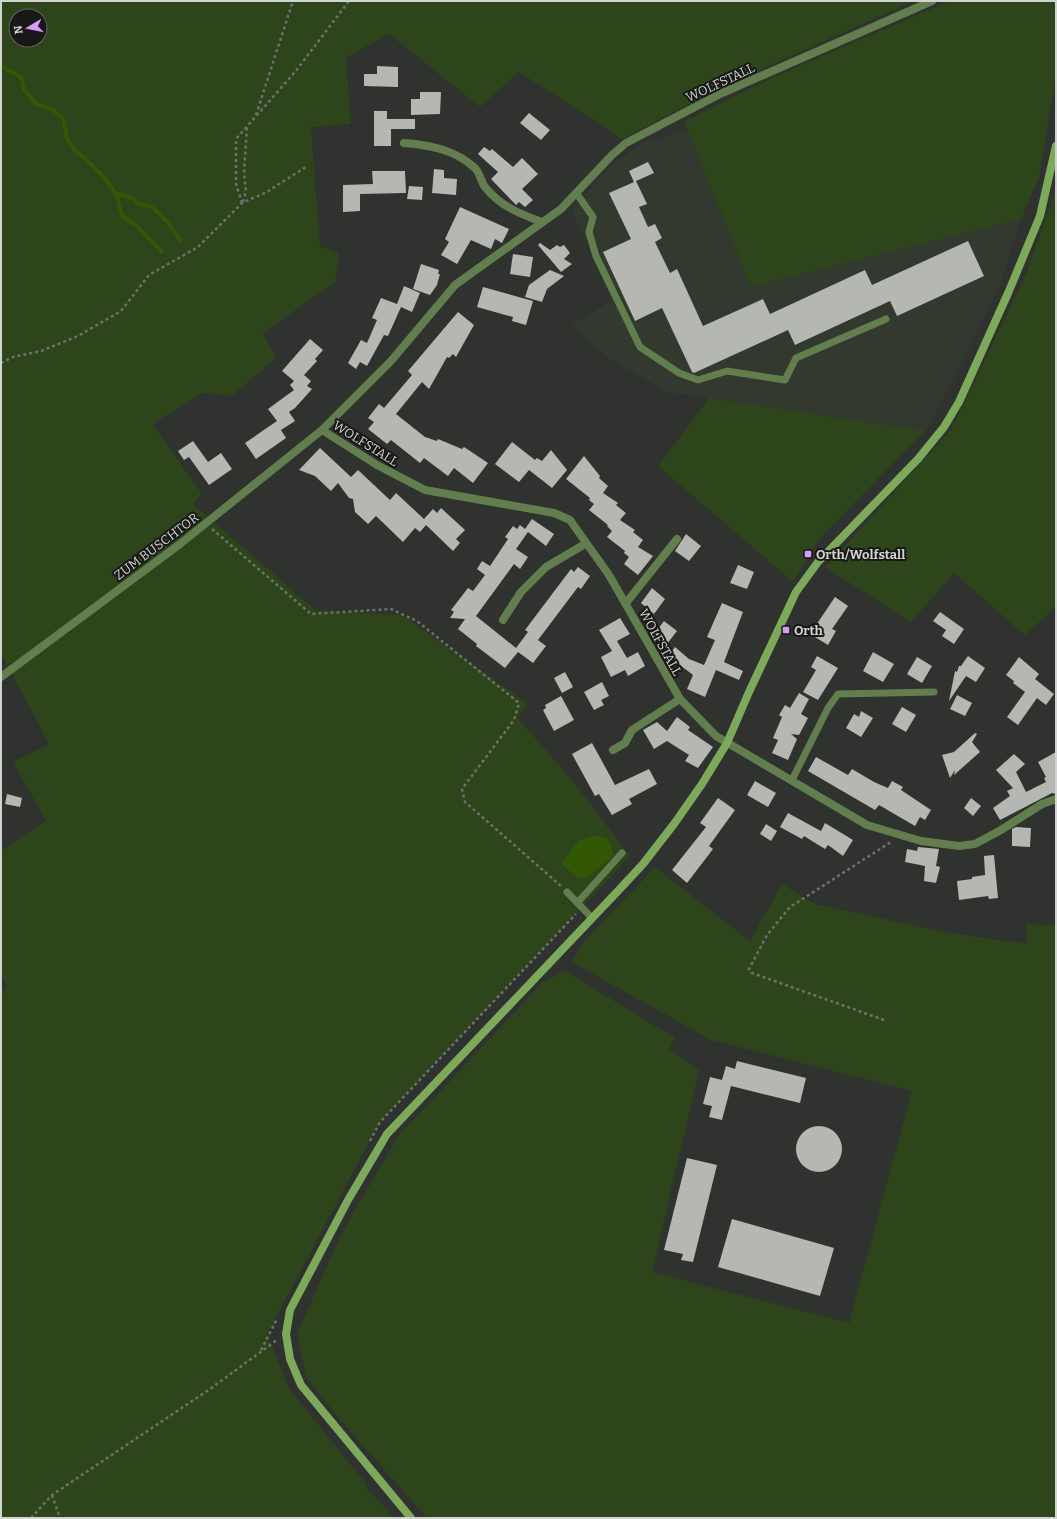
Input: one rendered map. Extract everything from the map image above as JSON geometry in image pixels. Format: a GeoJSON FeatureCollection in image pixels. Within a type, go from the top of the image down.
{"type":"FeatureCollection","features":[{"type":"Feature","properties":{"kind":"main road"},"geometry":{"type":"LineString","coordinates":[[411,1518],[301,1385],[290,1359],[286,1334],[290,1310],[348,1200],[387,1134],[642,864],[674,824],[702,784],[727,743],[748,692],[796,592],[818,562],[918,459],[944,427],[959,402],[1009,291],[1040,216],[1056,146]]}},
{"type":"Feature","properties":{"kind":"street","name":"WOLFSTALL"},"geometry":{"type":"LineString","coordinates":[[727,743],[716,736],[680,699],[609,575],[585,544],[570,520],[554,513],[426,490],[377,465],[322,430],[391,361],[455,285],[561,210],[612,155],[644,132],[720,94],[932,1]]}},
{"type":"Feature","properties":{"kind":"street"},"geometry":{"type":"LineString","coordinates":[[404,142],[429,145],[456,154],[476,169],[485,186],[503,204],[519,214],[542,222]]}},
{"type":"Feature","properties":{"kind":"street","name":"ZUM BUSCHTOR"},"geometry":{"type":"LineString","coordinates":[[1,678],[205,523],[322,430]]}},
{"type":"Feature","properties":{"kind":"street"},"geometry":{"type":"LineString","coordinates":[[626,603],[677,539]]}},
{"type":"Feature","properties":{"kind":"street"},"geometry":{"type":"LineString","coordinates":[[503,620],[522,592],[546,567],[585,544]]}},
{"type":"Feature","properties":{"kind":"street"},"geometry":{"type":"LineString","coordinates":[[614,750],[625,743],[632,730],[680,699]]}},
{"type":"Feature","properties":{"kind":"street"},"geometry":{"type":"LineString","coordinates":[[727,743],[867,825],[921,841],[959,846],[975,844],[1001,830],[1042,804],[1056,799]]}},
{"type":"Feature","properties":{"kind":"lane"},"geometry":{"type":"LineString","coordinates":[[577,194],[593,217],[589,232],[596,256],[640,347],[679,373],[698,380],[727,371],[785,380],[796,358],[886,320]]}},
{"type":"Feature","properties":{"kind":"lane"},"geometry":{"type":"LineString","coordinates":[[792,780],[828,708],[838,694],[934,692]]}},
{"type":"Feature","properties":{"kind":"lane"},"geometry":{"type":"LineString","coordinates":[[578,902],[622,853]]}},
{"type":"Feature","properties":{"kind":"lane"},"geometry":{"type":"LineString","coordinates":[[567,892],[592,918]]}},
{"type":"Feature","properties":{"kind":"path"},"geometry":{"type":"LineString","coordinates":[[256,115],[293,1]]}},
{"type":"Feature","properties":{"kind":"path"},"geometry":{"type":"LineString","coordinates":[[242,203],[236,184],[236,139],[295,72],[349,1]]}},
{"type":"Feature","properties":{"kind":"path"},"geometry":{"type":"LineString","coordinates":[[242,203],[246,191],[244,173],[247,125]]}},
{"type":"Feature","properties":{"kind":"path"},"geometry":{"type":"LineString","coordinates":[[1,363],[13,357],[41,351],[78,336],[121,310],[149,275],[198,247],[242,203],[265,193],[306,167]]}},
{"type":"Feature","properties":{"kind":"path"},"geometry":{"type":"LineString","coordinates":[[205,523],[311,614],[391,609],[417,621],[519,703],[514,720],[462,789],[465,802],[567,892]]}},
{"type":"Feature","properties":{"kind":"path"},"geometry":{"type":"LineString","coordinates":[[884,1020],[752,973],[749,969],[767,935],[790,907],[889,844],[897,833]]}},
{"type":"Feature","properties":{"kind":"path"},"geometry":{"type":"LineString","coordinates":[[31,1518],[52,1495],[210,1388],[286,1334]]}},
{"type":"Feature","properties":{"kind":"path"},"geometry":{"type":"LineString","coordinates":[[52,1495],[60,1518]]}},
{"type":"Feature","properties":{"kind":"shaded area"},"geometry":{"type":"Polygon","coordinates":[[[1,1],[914,1],[717,89],[621,140],[611,131],[519,72],[480,107],[389,34],[346,58],[351,124],[311,127],[320,246],[339,253],[335,282],[263,333],[276,358],[232,396],[202,393],[153,424],[202,494],[193,504],[315,610],[402,615],[528,704],[518,718],[575,784],[630,856],[380,1122],[267,1334],[290,1390],[365,1482],[367,1489],[395,1518],[1,1518],[1,996],[7,986],[1,975],[1,851],[46,821],[13,762],[49,744],[1,653],[1,1]]]}},
{"type":"Feature","properties":{"kind":"shaded area"},"geometry":{"type":"Polygon","coordinates":[[[949,1],[1056,1],[1056,76],[1039,178],[1021,219],[751,287],[684,121],[776,76],[949,1]]]}},
{"type":"Feature","properties":{"kind":"shaded area"},"geometry":{"type":"Polygon","coordinates":[[[687,129],[751,287],[1021,219],[1000,285],[952,383],[925,431],[668,392],[609,359],[572,325],[612,300],[572,210],[612,164],[649,138],[652,143],[687,129]]]}},
{"type":"Feature","properties":{"kind":"shaded area"},"geometry":{"type":"Polygon","coordinates":[[[1056,188],[1056,607],[1025,635],[954,573],[911,622],[825,567],[951,430],[1025,277],[1056,188]]]}},
{"type":"Feature","properties":{"kind":"shaded area"},"geometry":{"type":"Polygon","coordinates":[[[709,398],[925,431],[821,537],[793,582],[658,466],[709,398]]]}},
{"type":"Feature","properties":{"kind":"shaded area"},"geometry":{"type":"Polygon","coordinates":[[[592,836],[606,837],[611,845],[613,856],[588,877],[578,878],[561,864],[579,840],[592,836]]]}},
{"type":"Feature","properties":{"kind":"shaded area"},"geometry":{"type":"Polygon","coordinates":[[[655,867],[750,941],[782,884],[815,904],[944,932],[1027,944],[1026,924],[1056,925],[1056,1518],[427,1518],[336,1415],[306,1377],[297,1334],[342,1232],[399,1135],[544,981],[565,971],[675,1038],[669,1049],[699,1071],[652,1272],[849,1323],[912,1091],[711,1040],[572,962],[583,943],[655,867]]]}},
{"type":"Feature","properties":{"kind":"building"},"geometry":{"type":"Polygon","coordinates":[[[377,66],[398,67],[398,87],[364,86],[364,74],[377,74],[377,66]]]}},
{"type":"Feature","properties":{"kind":"building"},"geometry":{"type":"Polygon","coordinates":[[[420,92],[441,92],[440,114],[411,115],[411,99],[420,99],[420,92]]]}},
{"type":"Feature","properties":{"kind":"building"},"geometry":{"type":"Polygon","coordinates":[[[374,111],[387,111],[387,119],[415,119],[415,129],[391,129],[391,146],[374,146],[374,111]]]}},
{"type":"Feature","properties":{"kind":"building"},"geometry":{"type":"Polygon","coordinates":[[[529,113],[550,130],[541,140],[520,123],[529,113]]]}},
{"type":"Feature","properties":{"kind":"building"},"geometry":{"type":"Polygon","coordinates":[[[484,147],[490,151],[492,149],[513,167],[522,158],[538,174],[522,189],[533,200],[525,207],[519,202],[516,205],[491,179],[498,172],[478,154],[484,147]]]}},
{"type":"Feature","properties":{"kind":"building"},"geometry":{"type":"Polygon","coordinates":[[[648,162],[654,173],[636,181],[647,204],[639,207],[648,227],[655,224],[662,238],[655,242],[670,273],[677,269],[703,326],[763,299],[770,314],[865,270],[872,285],[968,241],[984,276],[897,316],[890,301],[795,345],[788,330],[694,373],[692,372],[662,308],[635,321],[603,252],[631,239],[609,193],[634,182],[629,171],[648,162]]]}},
{"type":"Feature","properties":{"kind":"building"},"geometry":{"type":"Polygon","coordinates":[[[434,169],[444,170],[444,178],[457,179],[456,195],[432,193],[434,169]]]}},
{"type":"Feature","properties":{"kind":"building"},"geometry":{"type":"Polygon","coordinates":[[[372,171],[405,171],[406,193],[360,194],[360,211],[343,212],[343,185],[373,184],[372,171]]]}},
{"type":"Feature","properties":{"kind":"building"},"geometry":{"type":"Polygon","coordinates":[[[409,186],[423,187],[422,200],[407,199],[409,186]]]}},
{"type":"Feature","properties":{"kind":"building"},"geometry":{"type":"Polygon","coordinates":[[[460,207],[509,229],[502,243],[495,239],[491,249],[471,240],[457,264],[441,255],[449,242],[445,239],[460,207]]]}},
{"type":"Feature","properties":{"kind":"building"},"geometry":{"type":"Polygon","coordinates":[[[540,243],[550,250],[557,245],[560,247],[564,245],[570,253],[564,259],[572,264],[561,272],[538,245],[540,243]]]}},
{"type":"Feature","properties":{"kind":"building"},"geometry":{"type":"Polygon","coordinates":[[[513,254],[533,257],[530,277],[510,274],[513,254]]]}},
{"type":"Feature","properties":{"kind":"building"},"geometry":{"type":"Polygon","coordinates":[[[421,264],[439,270],[438,274],[440,274],[437,285],[430,295],[413,289],[421,264]]]}},
{"type":"Feature","properties":{"kind":"building"},"geometry":{"type":"Polygon","coordinates":[[[550,270],[564,276],[547,289],[542,302],[525,297],[529,285],[550,270]]]}},
{"type":"Feature","properties":{"kind":"building"},"geometry":{"type":"Polygon","coordinates":[[[404,286],[420,293],[412,312],[401,307],[388,336],[384,335],[367,366],[360,362],[356,369],[348,363],[361,340],[367,343],[377,320],[372,318],[381,298],[397,304],[404,286]]]}},
{"type":"Feature","properties":{"kind":"building"},"geometry":{"type":"Polygon","coordinates":[[[483,287],[533,301],[526,325],[512,321],[513,317],[477,307],[483,287]]]}},
{"type":"Feature","properties":{"kind":"building"},"geometry":{"type":"Polygon","coordinates":[[[458,312],[474,325],[456,357],[453,354],[449,358],[447,357],[429,389],[422,382],[396,414],[425,437],[437,441],[438,439],[462,449],[464,447],[488,463],[473,483],[454,468],[448,476],[424,458],[420,463],[391,440],[387,444],[368,429],[374,422],[368,418],[379,404],[384,408],[412,375],[408,371],[458,312]]]}},
{"type":"Feature","properties":{"kind":"building"},"geometry":{"type":"Polygon","coordinates":[[[310,339],[323,350],[315,359],[317,361],[304,375],[311,381],[307,386],[312,389],[295,408],[289,412],[295,421],[281,430],[286,438],[256,459],[245,443],[277,421],[268,409],[294,390],[290,385],[294,381],[282,371],[310,339]]]}},
{"type":"Feature","properties":{"kind":"building"},"geometry":{"type":"Polygon","coordinates":[[[193,441],[208,462],[221,453],[232,469],[209,485],[189,457],[184,460],[178,451],[193,441]]]}},
{"type":"Feature","properties":{"kind":"building"},"geometry":{"type":"Polygon","coordinates":[[[512,442],[535,460],[537,458],[542,461],[551,450],[567,470],[552,488],[529,470],[519,482],[495,464],[512,442]]]}},
{"type":"Feature","properties":{"kind":"building"},"geometry":{"type":"Polygon","coordinates":[[[320,448],[351,477],[358,470],[390,500],[396,493],[424,519],[433,509],[437,513],[441,508],[465,530],[456,539],[460,543],[453,551],[426,525],[420,532],[415,528],[403,542],[376,516],[368,524],[355,512],[353,499],[349,498],[338,483],[331,491],[315,476],[299,470],[320,448]]]}},
{"type":"Feature","properties":{"kind":"building"},"geometry":{"type":"Polygon","coordinates":[[[584,456],[600,476],[599,478],[608,486],[603,493],[618,503],[616,505],[626,513],[620,520],[635,530],[633,532],[643,540],[638,547],[653,556],[638,575],[624,564],[629,557],[624,553],[625,551],[607,537],[612,531],[607,526],[608,525],[589,510],[594,504],[589,500],[590,498],[566,479],[584,456]]]}},
{"type":"Feature","properties":{"kind":"building"},"geometry":{"type":"Polygon","coordinates":[[[532,519],[554,534],[546,546],[528,532],[516,549],[528,557],[520,569],[514,564],[476,616],[516,648],[528,632],[525,630],[571,569],[574,572],[578,567],[590,576],[581,589],[578,587],[538,640],[546,646],[533,663],[518,652],[505,668],[476,646],[477,644],[458,629],[465,619],[450,618],[454,612],[451,610],[468,588],[473,591],[485,575],[477,569],[482,561],[490,566],[508,539],[505,537],[513,526],[517,529],[520,525],[525,529],[532,519]]]}},
{"type":"Feature","properties":{"kind":"building"},"geometry":{"type":"Polygon","coordinates":[[[686,534],[701,546],[689,561],[675,551],[686,534]]]}},
{"type":"Feature","properties":{"kind":"building"},"geometry":{"type":"Polygon","coordinates":[[[738,565],[754,572],[747,589],[730,583],[738,565]]]}},
{"type":"Feature","properties":{"kind":"building"},"geometry":{"type":"Polygon","coordinates":[[[652,588],[665,599],[654,614],[641,603],[652,588]]]}},
{"type":"Feature","properties":{"kind":"building"},"geometry":{"type":"Polygon","coordinates":[[[835,597],[848,606],[832,629],[836,631],[828,645],[810,634],[835,597]]]}},
{"type":"Feature","properties":{"kind":"building"},"geometry":{"type":"Polygon","coordinates":[[[722,603],[743,612],[724,662],[743,671],[739,680],[716,670],[705,697],[687,689],[693,675],[668,656],[675,647],[689,659],[704,665],[715,640],[707,637],[722,603]]]}},
{"type":"Feature","properties":{"kind":"building"},"geometry":{"type":"Polygon","coordinates":[[[940,612],[964,629],[954,644],[942,636],[946,630],[933,621],[940,612]]]}},
{"type":"Feature","properties":{"kind":"building"},"geometry":{"type":"Polygon","coordinates":[[[620,618],[630,634],[617,641],[627,658],[638,652],[645,666],[628,676],[625,670],[611,677],[601,657],[612,651],[599,630],[620,618]]]}},
{"type":"Feature","properties":{"kind":"building"},"geometry":{"type":"Polygon","coordinates":[[[664,621],[677,631],[667,644],[654,634],[664,621]]]}},
{"type":"Feature","properties":{"kind":"building"},"geometry":{"type":"Polygon","coordinates":[[[873,652],[894,664],[883,682],[863,671],[873,652]]]}},
{"type":"Feature","properties":{"kind":"building"},"geometry":{"type":"Polygon","coordinates":[[[817,656],[838,668],[818,700],[803,692],[816,670],[811,667],[817,656]]]}},
{"type":"Feature","properties":{"kind":"building"},"geometry":{"type":"Polygon","coordinates":[[[968,656],[985,668],[976,682],[966,676],[949,701],[955,671],[957,672],[959,666],[961,666],[968,656]]]}},
{"type":"Feature","properties":{"kind":"building"},"geometry":{"type":"Polygon","coordinates":[[[917,657],[932,666],[922,683],[907,674],[917,657]]]}},
{"type":"Feature","properties":{"kind":"building"},"geometry":{"type":"Polygon","coordinates":[[[1019,657],[1039,674],[1035,679],[1054,694],[1046,705],[1037,698],[1018,725],[1007,717],[1025,692],[1013,683],[1014,681],[1006,675],[1019,657]]]}},
{"type":"Feature","properties":{"kind":"building"},"geometry":{"type":"Polygon","coordinates":[[[565,672],[573,687],[562,693],[554,678],[565,672]]]}},
{"type":"Feature","properties":{"kind":"building"},"geometry":{"type":"Polygon","coordinates":[[[602,682],[609,696],[601,700],[604,705],[594,710],[584,692],[602,682]]]}},
{"type":"Feature","properties":{"kind":"building"},"geometry":{"type":"Polygon","coordinates":[[[799,693],[809,699],[801,714],[808,718],[799,735],[791,734],[797,739],[788,760],[772,753],[778,740],[773,738],[782,717],[779,715],[785,705],[790,708],[799,693]]]}},
{"type":"Feature","properties":{"kind":"building"},"geometry":{"type":"Polygon","coordinates":[[[957,695],[972,703],[965,716],[950,709],[957,695]]]}},
{"type":"Feature","properties":{"kind":"building"},"geometry":{"type":"Polygon","coordinates":[[[561,696],[574,720],[554,731],[543,710],[546,708],[545,705],[561,696]]]}},
{"type":"Feature","properties":{"kind":"building"},"geometry":{"type":"Polygon","coordinates":[[[902,707],[916,715],[906,732],[892,724],[902,707]]]}},
{"type":"Feature","properties":{"kind":"building"},"geometry":{"type":"Polygon","coordinates":[[[861,711],[873,718],[861,737],[846,728],[854,714],[859,717],[861,711]]]}},
{"type":"Feature","properties":{"kind":"building"},"geometry":{"type":"Polygon","coordinates":[[[677,717],[690,727],[688,730],[713,747],[698,768],[685,761],[689,755],[667,741],[654,749],[643,730],[657,722],[667,731],[677,717]]]}},
{"type":"Feature","properties":{"kind":"building"},"geometry":{"type":"Polygon","coordinates":[[[975,733],[977,734],[972,742],[980,752],[954,775],[955,770],[950,778],[942,755],[954,752],[975,733]]]}},
{"type":"Feature","properties":{"kind":"building"},"geometry":{"type":"Polygon","coordinates":[[[592,743],[615,785],[649,769],[657,784],[629,799],[632,804],[612,815],[599,794],[595,796],[572,754],[592,743]]]}},
{"type":"Feature","properties":{"kind":"building"},"geometry":{"type":"Polygon","coordinates":[[[1056,752],[1056,794],[1052,793],[1000,820],[993,808],[1010,796],[1007,791],[1013,788],[996,770],[1014,754],[1025,764],[1016,772],[1026,792],[1046,782],[1044,778],[1046,777],[1038,762],[1056,752]]]}},
{"type":"Feature","properties":{"kind":"building"},"geometry":{"type":"Polygon","coordinates":[[[816,757],[848,775],[852,769],[874,782],[888,788],[892,781],[903,787],[901,790],[931,810],[925,820],[920,817],[915,826],[879,805],[875,810],[808,771],[816,757]]]}},
{"type":"Feature","properties":{"kind":"building"},"geometry":{"type":"Polygon","coordinates":[[[755,781],[776,793],[768,807],[747,795],[755,781]]]}},
{"type":"Feature","properties":{"kind":"building"},"geometry":{"type":"Polygon","coordinates":[[[7,794],[22,798],[20,807],[5,804],[7,794]]]}},
{"type":"Feature","properties":{"kind":"building"},"geometry":{"type":"Polygon","coordinates":[[[718,798],[735,810],[709,846],[713,849],[687,883],[672,870],[706,827],[700,823],[718,798]]]}},
{"type":"Feature","properties":{"kind":"building"},"geometry":{"type":"Polygon","coordinates":[[[971,798],[981,806],[973,816],[964,808],[971,798]]]}},
{"type":"Feature","properties":{"kind":"building"},"geometry":{"type":"Polygon","coordinates":[[[788,813],[821,831],[825,823],[853,840],[843,856],[828,845],[825,849],[804,836],[802,839],[780,827],[788,813]]]}},
{"type":"Feature","properties":{"kind":"building"},"geometry":{"type":"Polygon","coordinates":[[[766,824],[777,831],[771,841],[760,834],[766,824]]]}},
{"type":"Feature","properties":{"kind":"building"},"geometry":{"type":"Polygon","coordinates":[[[1016,827],[1031,828],[1030,847],[1012,846],[1012,829],[1016,827]]]}},
{"type":"Feature","properties":{"kind":"building"},"geometry":{"type":"Polygon","coordinates":[[[918,847],[939,849],[936,866],[940,867],[936,883],[924,881],[925,866],[905,862],[907,849],[917,851],[918,847]]]}},
{"type":"Feature","properties":{"kind":"building"},"geometry":{"type":"Polygon","coordinates":[[[994,855],[998,898],[989,899],[988,896],[959,900],[957,881],[985,875],[984,856],[994,855]]]}},
{"type":"Feature","properties":{"kind":"building"},"geometry":{"type":"Polygon","coordinates":[[[737,1061],[806,1078],[800,1103],[731,1086],[722,1120],[709,1117],[712,1106],[703,1104],[710,1077],[722,1080],[726,1066],[735,1069],[737,1061]]]}},
{"type":"Feature","properties":{"kind":"building"},"geometry":{"type":"Polygon","coordinates":[[[819,1126],[832,1130],[838,1136],[842,1149],[838,1162],[832,1168],[819,1172],[806,1168],[800,1162],[796,1149],[800,1136],[806,1130],[819,1126]]]}},
{"type":"Feature","properties":{"kind":"building"},"geometry":{"type":"Polygon","coordinates":[[[687,1158],[717,1165],[693,1262],[681,1260],[683,1254],[664,1250],[687,1158]]]}},
{"type":"Feature","properties":{"kind":"building"},"geometry":{"type":"Polygon","coordinates":[[[732,1219],[834,1248],[820,1296],[718,1267],[732,1219]]]}},
{"type":"Feature","properties":{"kind":"waterway"},"geometry":{"type":"LineString","coordinates":[[1,66],[21,77],[24,89],[36,104],[53,110],[63,118],[67,139],[77,153],[85,158],[104,177],[117,196],[122,216],[136,225],[162,252]]}},
{"type":"Feature","properties":{"kind":"waterway"},"geometry":{"type":"LineString","coordinates":[[116,193],[134,199],[137,203],[152,207],[168,223],[180,240]]}},
{"type":"Feature","properties":{"kind":"place","name":"Orth/Wolfstall"},"geometry":{"type":"Point","coordinates":[808,554]}},
{"type":"Feature","properties":{"kind":"place","name":"Orth"},"geometry":{"type":"Point","coordinates":[786,630]}}]}
